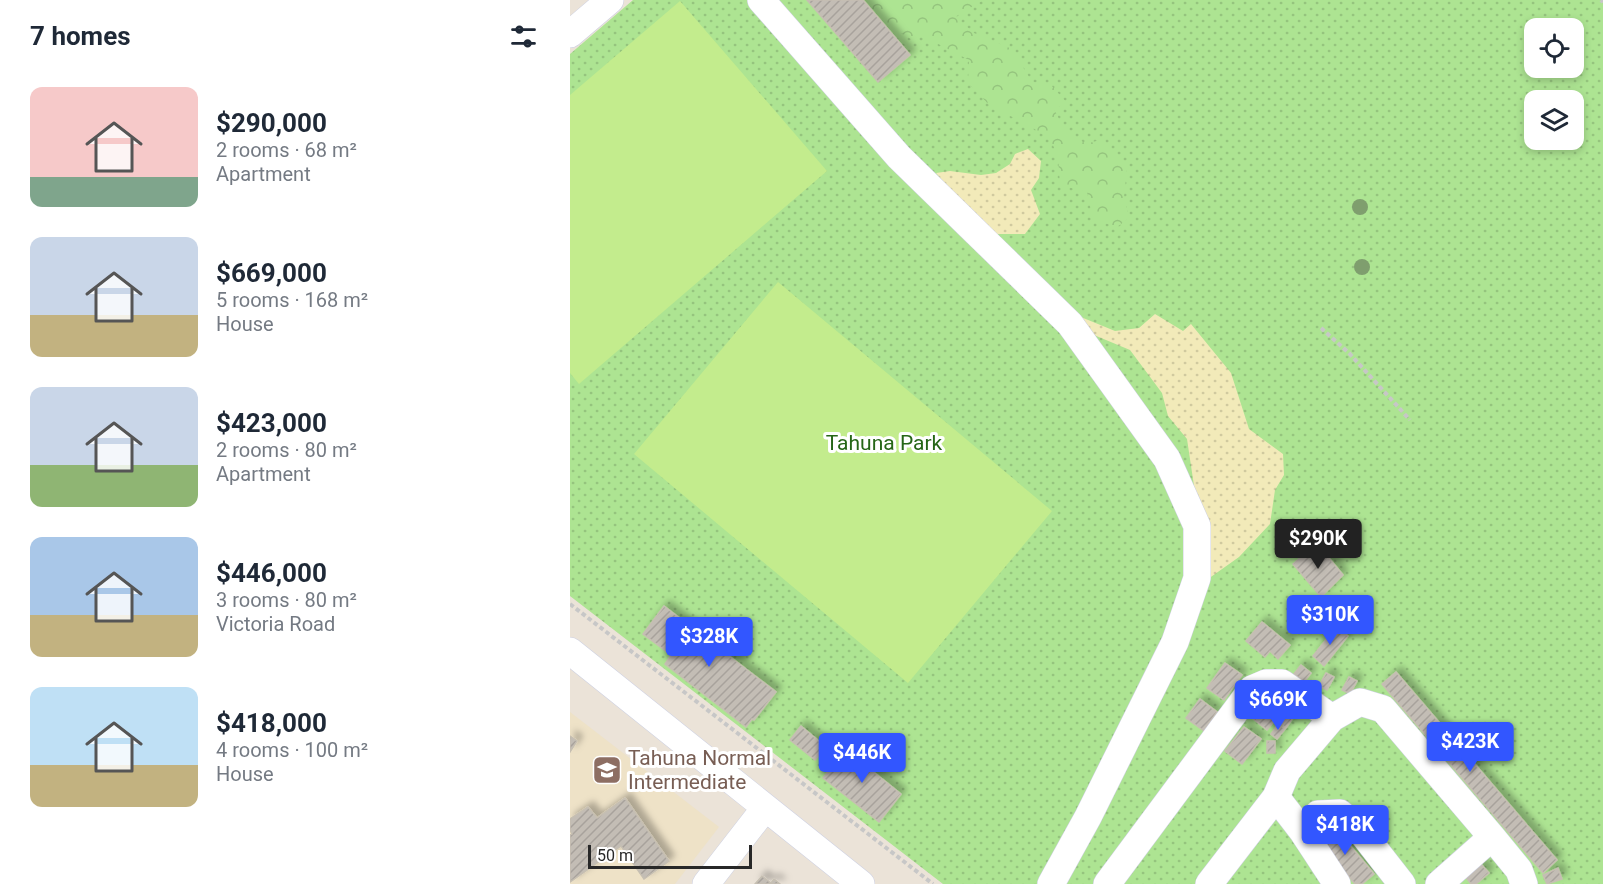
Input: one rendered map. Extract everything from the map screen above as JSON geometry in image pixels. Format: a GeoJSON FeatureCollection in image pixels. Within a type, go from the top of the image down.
{"type":"FeatureCollection","features":[{"type":"Feature","properties":{"kind":"street"},"geometry":{"type":"LineString","coordinates":[[570,34],[609,0]]}},
{"type":"Feature","properties":{"kind":"street"},"geometry":{"type":"LineString","coordinates":[[761,0],[898,157],[1070,324],[1167,459],[1197,526],[1197,579],[1175,642],[1052,884]]}},
{"type":"Feature","properties":{"kind":"street"},"geometry":{"type":"LineString","coordinates":[[570,651],[861,884]]}},
{"type":"Feature","properties":{"kind":"street"},"geometry":{"type":"LineString","coordinates":[[1107,884],[1252,689],[1266,683],[1282,683],[1332,718]]}},
{"type":"Feature","properties":{"kind":"street"},"geometry":{"type":"LineString","coordinates":[[1209,884],[1276,796],[1287,771],[1332,718],[1360,702],[1383,709],[1519,870],[1524,884]]}},
{"type":"Feature","properties":{"kind":"street"},"geometry":{"type":"LineString","coordinates":[[1276,796],[1303,832],[1336,884]]}},
{"type":"Feature","properties":{"kind":"street"},"geometry":{"type":"LineString","coordinates":[[706,884],[765,808]]}},
{"type":"Feature","properties":{"kind":"street"},"geometry":{"type":"LineString","coordinates":[[1303,832],[1318,814],[1340,813],[1359,829],[1402,884]]}},
{"type":"Feature","properties":{"kind":"street"},"geometry":{"type":"LineString","coordinates":[[1439,884],[1492,837]]}},
{"type":"Feature","properties":{"kind":"path"},"geometry":{"type":"LineString","coordinates":[[1321,328],[1349,353],[1410,420]]}},
{"type":"Feature","properties":{"kind":"path"},"geometry":{"type":"LineString","coordinates":[[570,603],[933,884]]}},
{"type":"Feature","properties":{"kind":"shaded area","name":"Tahuna Normal Intermediate"},"geometry":{"type":"Polygon","coordinates":[[[570,712],[719,827],[675,884],[570,884],[570,712]]]}},
{"type":"Feature","properties":{"kind":"green space","name":"Tahuna Park"},"geometry":{"type":"Polygon","coordinates":[[[633,0],[1601,0],[1603,3],[1603,884],[943,884],[570,596],[570,54],[633,0]]]}},
{"type":"Feature","properties":{"kind":"green space"},"geometry":{"type":"Polygon","coordinates":[[[863,0],[983,0],[955,17],[974,33],[1012,49],[1032,82],[1051,85],[1067,103],[1054,109],[1064,129],[1086,144],[1103,139],[1127,168],[1124,197],[1129,218],[1117,227],[1093,219],[1087,192],[1060,185],[1058,156],[1050,139],[1022,121],[993,109],[968,83],[969,60],[921,35],[911,39],[900,32],[895,37],[863,0]]]}},
{"type":"Feature","properties":{"kind":"green space"},"geometry":{"type":"Polygon","coordinates":[[[680,1],[827,171],[579,384],[570,373],[570,95],[680,1]]]}},
{"type":"Feature","properties":{"kind":"green space","name":"Tahuna Park"},"geometry":{"type":"Polygon","coordinates":[[[778,282],[1052,511],[908,683],[634,454],[778,282]]]}},
{"type":"Feature","properties":{"kind":"sand"},"geometry":{"type":"Polygon","coordinates":[[[1028,149],[1041,161],[1039,178],[1031,190],[1040,214],[1025,234],[997,234],[972,215],[936,173],[950,171],[981,175],[996,173],[1010,164],[1015,154],[1028,149]]]}},
{"type":"Feature","properties":{"kind":"sand"},"geometry":{"type":"Polygon","coordinates":[[[1155,314],[1183,331],[1191,324],[1231,373],[1249,429],[1283,454],[1284,475],[1275,490],[1270,524],[1239,557],[1208,579],[1187,439],[1168,416],[1162,393],[1130,350],[1094,335],[1076,315],[1115,331],[1139,328],[1155,314]]]}},
{"type":"Feature","properties":{"kind":"building"},"geometry":{"type":"Polygon","coordinates":[[[807,0],[863,0],[910,55],[878,82],[807,0]]]}},
{"type":"Feature","properties":{"kind":"building"},"geometry":{"type":"Polygon","coordinates":[[[1319,546],[1343,575],[1321,597],[1293,564],[1311,548],[1319,546]]]}},
{"type":"Feature","properties":{"kind":"building"},"geometry":{"type":"Polygon","coordinates":[[[664,606],[776,692],[746,727],[665,664],[671,655],[643,634],[664,606]]]}},
{"type":"Feature","properties":{"kind":"building"},"geometry":{"type":"Polygon","coordinates":[[[1262,622],[1290,645],[1278,659],[1270,651],[1265,657],[1246,641],[1262,622]]]}},
{"type":"Feature","properties":{"kind":"building"},"geometry":{"type":"Polygon","coordinates":[[[1336,627],[1348,636],[1324,666],[1313,656],[1336,627]]]}},
{"type":"Feature","properties":{"kind":"building"},"geometry":{"type":"Polygon","coordinates":[[[1225,663],[1242,675],[1224,700],[1207,688],[1225,663]]]}},
{"type":"Feature","properties":{"kind":"building"},"geometry":{"type":"Polygon","coordinates":[[[1301,665],[1311,673],[1304,682],[1294,674],[1301,665]]]}},
{"type":"Feature","properties":{"kind":"building"},"geometry":{"type":"Polygon","coordinates":[[[1396,672],[1557,860],[1543,873],[1382,684],[1396,672]]]}},
{"type":"Feature","properties":{"kind":"building"},"geometry":{"type":"Polygon","coordinates":[[[1326,673],[1334,677],[1327,690],[1319,686],[1326,673]]]}},
{"type":"Feature","properties":{"kind":"building"},"geometry":{"type":"Polygon","coordinates":[[[1349,677],[1357,681],[1350,694],[1342,690],[1349,677]]]}},
{"type":"Feature","properties":{"kind":"building"},"geometry":{"type":"Polygon","coordinates":[[[1268,698],[1283,710],[1267,730],[1252,718],[1268,698]]]}},
{"type":"Feature","properties":{"kind":"building"},"geometry":{"type":"Polygon","coordinates":[[[1200,699],[1217,712],[1204,731],[1186,718],[1200,699]]]}},
{"type":"Feature","properties":{"kind":"building"},"geometry":{"type":"Polygon","coordinates":[[[1287,713],[1293,718],[1286,728],[1280,723],[1287,713]]]}},
{"type":"Feature","properties":{"kind":"building"},"geometry":{"type":"Polygon","coordinates":[[[1278,724],[1285,729],[1277,739],[1271,734],[1278,724]]]}},
{"type":"Feature","properties":{"kind":"building"},"geometry":{"type":"Polygon","coordinates":[[[801,726],[826,747],[815,760],[790,740],[801,726]]]}},
{"type":"Feature","properties":{"kind":"building"},"geometry":{"type":"Polygon","coordinates":[[[1244,727],[1261,739],[1242,764],[1225,751],[1244,727]]]}},
{"type":"Feature","properties":{"kind":"building"},"geometry":{"type":"Polygon","coordinates":[[[570,736],[577,741],[570,752],[570,736]]]}},
{"type":"Feature","properties":{"kind":"building"},"geometry":{"type":"Polygon","coordinates":[[[1267,741],[1275,741],[1275,753],[1267,753],[1267,741]]]}},
{"type":"Feature","properties":{"kind":"building"},"geometry":{"type":"Polygon","coordinates":[[[850,744],[864,755],[860,761],[901,794],[879,822],[823,778],[850,744]]]}},
{"type":"Feature","properties":{"kind":"building"},"geometry":{"type":"Polygon","coordinates":[[[625,798],[669,861],[644,879],[621,846],[570,882],[570,835],[572,834],[570,819],[588,807],[597,818],[625,798]]]}},
{"type":"Feature","properties":{"kind":"building"},"geometry":{"type":"Polygon","coordinates":[[[1333,825],[1374,874],[1362,884],[1355,884],[1317,839],[1333,825]]]}},
{"type":"Feature","properties":{"kind":"building"},"geometry":{"type":"Polygon","coordinates":[[[1480,863],[1489,873],[1476,884],[1471,884],[1465,876],[1480,863]]]}},
{"type":"Feature","properties":{"kind":"building"},"geometry":{"type":"Polygon","coordinates":[[[1558,868],[1562,879],[1547,884],[1543,875],[1558,868]]]}},
{"type":"Feature","properties":{"kind":"building"},"geometry":{"type":"Polygon","coordinates":[[[762,876],[771,883],[774,879],[780,884],[755,884],[762,876]]]}},
{"type":"Feature","properties":{"kind":"place","name":"Tahuna Normal Intermediate"},"geometry":{"type":"Point","coordinates":[607,770]}}]}
